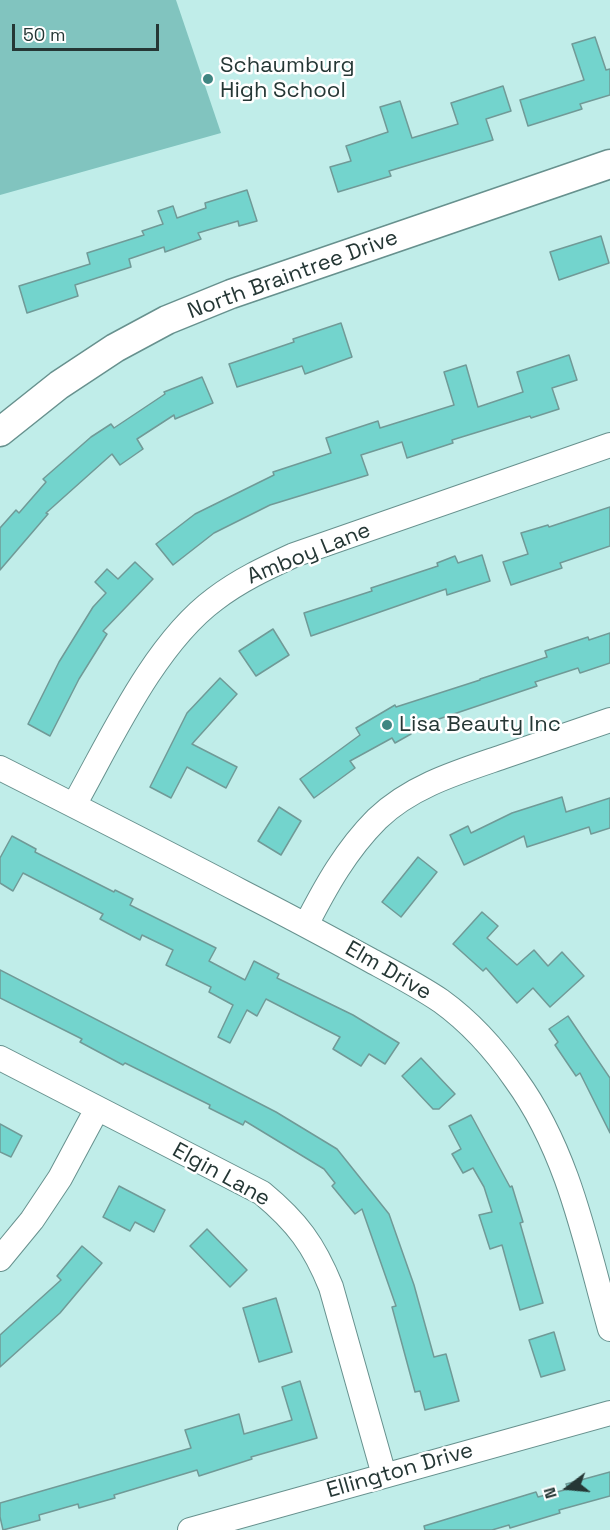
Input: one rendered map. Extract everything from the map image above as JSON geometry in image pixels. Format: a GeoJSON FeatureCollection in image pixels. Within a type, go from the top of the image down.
{"type":"FeatureCollection","features":[{"type":"Feature","properties":{"kind":"street","name":"North Braintree Drive"},"geometry":{"type":"LineString","coordinates":[[0,432],[69,379],[115,348],[167,320],[231,294],[610,164]]}},
{"type":"Feature","properties":{"kind":"street","name":"Amboy Lane"},"geometry":{"type":"LineString","coordinates":[[74,805],[142,684],[177,634],[213,600],[248,576],[294,555],[610,445]]}},
{"type":"Feature","properties":{"kind":"street"},"geometry":{"type":"LineString","coordinates":[[306,925],[333,874],[352,846],[378,818],[411,793],[447,776],[610,720]]}},
{"type":"Feature","properties":{"kind":"street","name":"Elm Drive"},"geometry":{"type":"LineString","coordinates":[[0,768],[306,925],[442,1002],[465,1021],[492,1048],[517,1080],[538,1114],[555,1149],[570,1185],[610,1329]]}},
{"type":"Feature","properties":{"kind":"street","name":"Elgin Lane"},"geometry":{"type":"LineString","coordinates":[[0,1058],[262,1193],[286,1213],[305,1236],[319,1259],[331,1287],[384,1475]]}},
{"type":"Feature","properties":{"kind":"street"},"geometry":{"type":"LineString","coordinates":[[0,1259],[32,1220],[60,1178],[97,1109]]}},
{"type":"Feature","properties":{"kind":"street","name":"Ellington Drive"},"geometry":{"type":"LineString","coordinates":[[190,1530],[610,1413]]}},
{"type":"Feature","properties":{"kind":"shaded area"},"geometry":{"type":"Polygon","coordinates":[[[0,0],[176,0],[221,133],[0,195],[0,0]]]}},
{"type":"Feature","properties":{"kind":"building"},"geometry":{"type":"Polygon","coordinates":[[[595,37],[606,70],[610,69],[610,95],[580,104],[582,109],[528,126],[520,100],[584,80],[572,44],[595,37]]]}},
{"type":"Feature","properties":{"kind":"building"},"geometry":{"type":"Polygon","coordinates":[[[503,86],[511,111],[486,119],[493,140],[389,171],[391,176],[338,192],[330,167],[351,161],[346,146],[388,132],[380,107],[400,101],[412,138],[458,124],[451,103],[503,86]]]}},
{"type":"Feature","properties":{"kind":"building"},"geometry":{"type":"Polygon","coordinates":[[[247,190],[257,221],[239,226],[238,221],[198,233],[201,239],[165,252],[164,247],[129,259],[131,267],[75,285],[78,296],[27,313],[19,286],[90,264],[87,253],[144,235],[142,231],[163,224],[158,211],[173,206],[177,218],[206,208],[205,203],[247,190]]]}},
{"type":"Feature","properties":{"kind":"building"},"geometry":{"type":"Polygon","coordinates":[[[601,236],[609,263],[559,280],[550,252],[601,236]]]}},
{"type":"Feature","properties":{"kind":"building"},"geometry":{"type":"Polygon","coordinates":[[[341,323],[352,357],[305,374],[302,366],[237,387],[229,364],[341,323]]]}},
{"type":"Feature","properties":{"kind":"building"},"geometry":{"type":"Polygon","coordinates":[[[569,355],[577,380],[552,388],[559,409],[452,440],[453,443],[407,458],[402,442],[361,455],[368,475],[270,505],[214,533],[173,565],[156,544],[195,514],[274,475],[273,472],[331,453],[326,438],[378,421],[380,428],[454,405],[444,372],[466,365],[478,407],[523,392],[517,372],[569,355]]]}},
{"type":"Feature","properties":{"kind":"building"},"geometry":{"type":"Polygon","coordinates":[[[202,377],[213,403],[175,419],[174,415],[137,439],[143,449],[120,465],[112,454],[46,513],[48,514],[0,570],[0,528],[16,510],[19,513],[46,482],[43,479],[91,437],[111,424],[114,428],[165,394],[164,392],[202,377]]]}},
{"type":"Feature","properties":{"kind":"building"},"geometry":{"type":"Polygon","coordinates":[[[610,507],[610,546],[560,563],[562,568],[511,585],[503,562],[528,554],[521,533],[548,525],[549,527],[610,507]]]}},
{"type":"Feature","properties":{"kind":"building"},"geometry":{"type":"Polygon","coordinates":[[[482,555],[490,581],[447,595],[446,589],[311,636],[304,613],[372,591],[371,588],[438,566],[437,563],[455,556],[458,563],[482,555]]]}},
{"type":"Feature","properties":{"kind":"building"},"geometry":{"type":"Polygon","coordinates":[[[135,562],[153,579],[103,631],[107,634],[79,679],[50,736],[28,724],[59,662],[93,607],[106,593],[95,582],[107,569],[118,579],[135,562]]]}},
{"type":"Feature","properties":{"kind":"building"},"geometry":{"type":"Polygon","coordinates":[[[273,629],[289,655],[256,676],[239,651],[273,629]]]}},
{"type":"Feature","properties":{"kind":"building"},"geometry":{"type":"Polygon","coordinates":[[[610,633],[610,663],[580,673],[578,668],[535,682],[537,686],[409,729],[411,734],[395,743],[392,738],[350,761],[355,768],[314,798],[300,779],[360,735],[356,728],[395,705],[396,707],[547,657],[545,651],[588,637],[589,640],[610,633]]]}},
{"type":"Feature","properties":{"kind":"building"},"geometry":{"type":"Polygon","coordinates":[[[220,678],[237,694],[192,744],[237,767],[226,788],[187,767],[171,798],[150,787],[187,713],[220,678]]]}},
{"type":"Feature","properties":{"kind":"building"},"geometry":{"type":"Polygon","coordinates":[[[562,797],[566,812],[610,798],[610,828],[591,834],[589,827],[527,847],[524,836],[464,865],[450,835],[468,826],[471,833],[512,813],[562,797]]]}},
{"type":"Feature","properties":{"kind":"building"},"geometry":{"type":"Polygon","coordinates":[[[279,807],[301,821],[281,855],[258,841],[279,807]]]}},
{"type":"Feature","properties":{"kind":"building"},"geometry":{"type":"Polygon","coordinates":[[[12,836],[36,849],[35,852],[114,892],[115,890],[133,899],[130,905],[216,948],[209,961],[245,980],[254,961],[279,974],[277,978],[353,1015],[399,1043],[385,1064],[369,1054],[361,1066],[333,1049],[340,1037],[266,999],[257,1016],[247,1010],[230,1043],[218,1037],[233,1005],[209,992],[211,987],[166,965],[173,950],[142,935],[140,940],[100,919],[103,914],[23,873],[13,891],[0,883],[0,858],[12,836]]]}},
{"type":"Feature","properties":{"kind":"building"},"geometry":{"type":"Polygon","coordinates":[[[418,857],[437,872],[401,917],[382,902],[418,857]]]}},
{"type":"Feature","properties":{"kind":"building"},"geometry":{"type":"Polygon","coordinates":[[[482,912],[498,926],[487,938],[517,965],[534,950],[548,966],[562,952],[584,976],[550,1007],[533,988],[517,1003],[486,968],[483,971],[453,944],[482,912]]]}},
{"type":"Feature","properties":{"kind":"building"},"geometry":{"type":"Polygon","coordinates":[[[0,970],[276,1112],[337,1149],[389,1214],[414,1285],[434,1357],[446,1354],[459,1401],[425,1410],[420,1391],[415,1392],[392,1307],[396,1306],[362,1209],[355,1214],[332,1186],[335,1183],[324,1169],[245,1121],[243,1125],[209,1108],[210,1105],[125,1063],[123,1065],[80,1042],[82,1039],[0,998],[0,970]]]}},
{"type":"Feature","properties":{"kind":"building"},"geometry":{"type":"Polygon","coordinates":[[[568,1016],[610,1078],[610,1133],[580,1073],[576,1076],[555,1045],[558,1042],[549,1029],[568,1016]]]}},
{"type":"Feature","properties":{"kind":"building"},"geometry":{"type":"Polygon","coordinates":[[[421,1058],[455,1094],[439,1109],[433,1109],[402,1076],[421,1058]]]}},
{"type":"Feature","properties":{"kind":"building"},"geometry":{"type":"Polygon","coordinates":[[[471,1115],[510,1187],[512,1186],[543,1303],[520,1310],[502,1245],[490,1249],[479,1215],[492,1212],[484,1187],[473,1168],[463,1173],[452,1154],[461,1149],[449,1126],[471,1115]]]}},
{"type":"Feature","properties":{"kind":"building"},"geometry":{"type":"Polygon","coordinates":[[[0,1124],[22,1136],[11,1157],[0,1152],[0,1124]]]}},
{"type":"Feature","properties":{"kind":"building"},"geometry":{"type":"Polygon","coordinates":[[[119,1186],[165,1210],[154,1232],[135,1222],[130,1231],[103,1217],[119,1186]]]}},
{"type":"Feature","properties":{"kind":"building"},"geometry":{"type":"Polygon","coordinates":[[[207,1229],[247,1270],[230,1287],[190,1246],[207,1229]]]}},
{"type":"Feature","properties":{"kind":"building"},"geometry":{"type":"Polygon","coordinates":[[[82,1246],[102,1263],[60,1313],[0,1367],[0,1335],[61,1280],[57,1276],[82,1246]]]}},
{"type":"Feature","properties":{"kind":"building"},"geometry":{"type":"Polygon","coordinates":[[[276,1298],[292,1352],[259,1362],[243,1308],[276,1298]]]}},
{"type":"Feature","properties":{"kind":"building"},"geometry":{"type":"Polygon","coordinates":[[[554,1332],[565,1370],[541,1377],[529,1340],[554,1332]]]}},
{"type":"Feature","properties":{"kind":"building"},"geometry":{"type":"Polygon","coordinates":[[[300,1381],[317,1438],[251,1457],[252,1459],[199,1476],[197,1470],[114,1495],[115,1498],[79,1508],[78,1504],[39,1515],[40,1520],[3,1530],[0,1503],[191,1448],[185,1430],[239,1414],[244,1434],[292,1420],[282,1387],[300,1381]]]}},
{"type":"Feature","properties":{"kind":"building"},"geometry":{"type":"Polygon","coordinates":[[[610,1472],[610,1496],[559,1510],[560,1513],[510,1528],[509,1525],[492,1530],[425,1530],[424,1526],[536,1492],[538,1497],[568,1489],[566,1484],[610,1472]]]}},
{"type":"Feature","properties":{"kind":"place","name":"Schaumburg High School"},"geometry":{"type":"Point","coordinates":[208,79]}},
{"type":"Feature","properties":{"kind":"place","name":"Lisa Beauty Inc"},"geometry":{"type":"Point","coordinates":[387,725]}}]}
